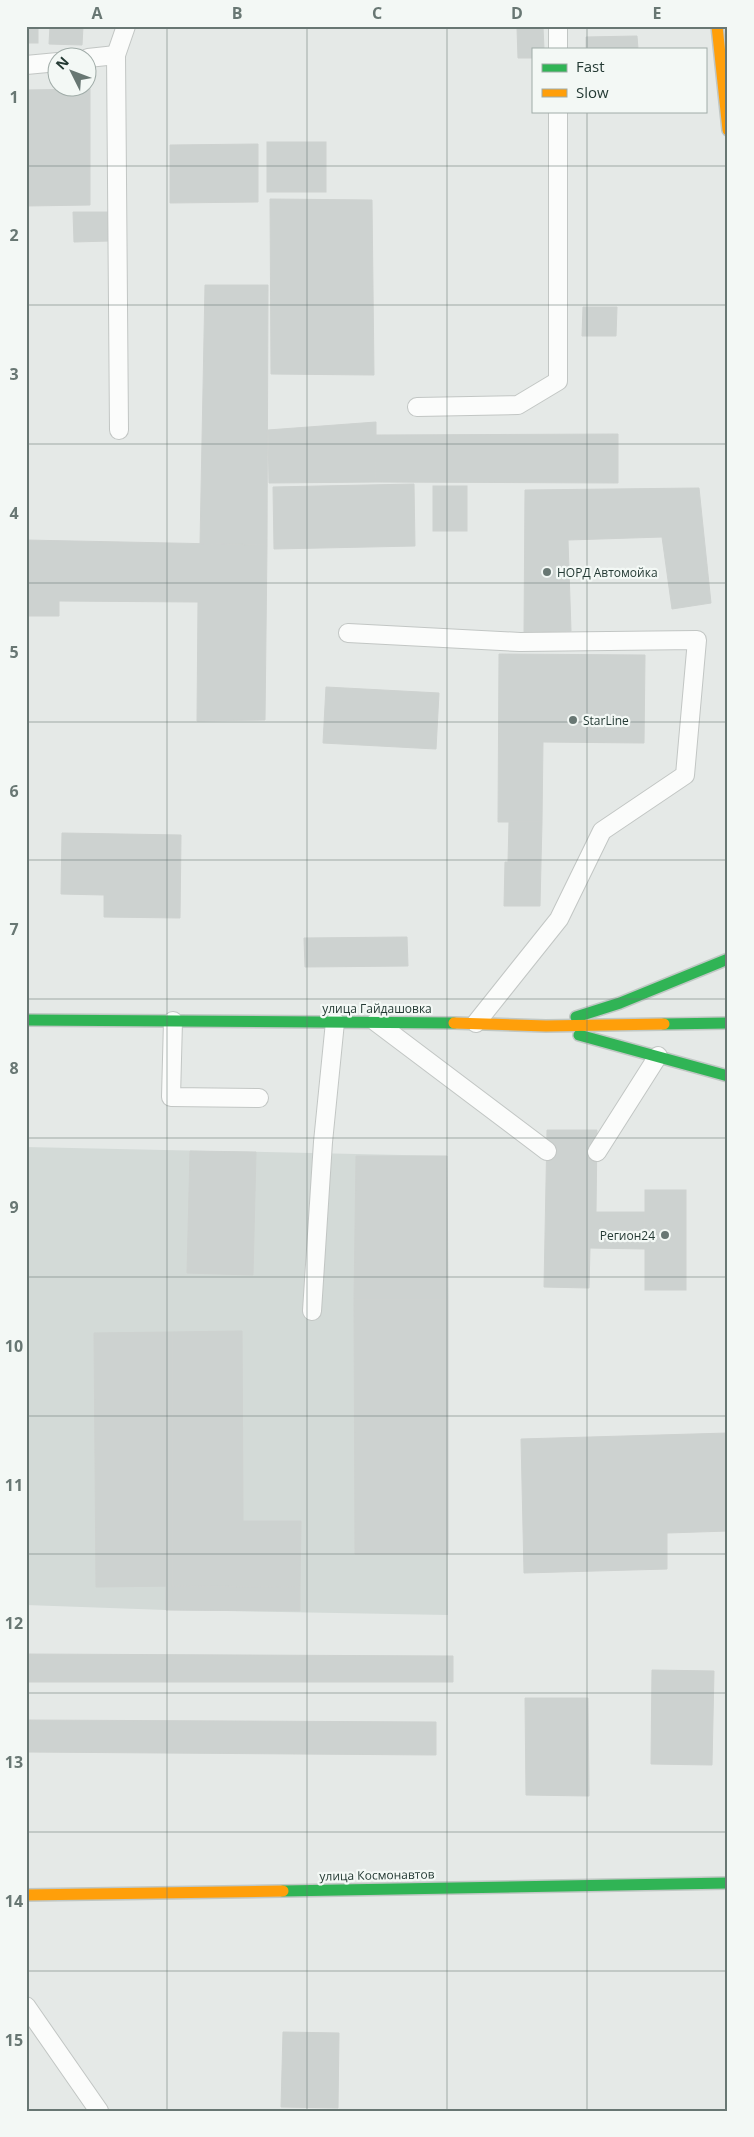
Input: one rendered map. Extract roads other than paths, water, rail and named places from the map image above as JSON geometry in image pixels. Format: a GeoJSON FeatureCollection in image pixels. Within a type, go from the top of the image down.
{"type":"FeatureCollection","features":[{"type":"Feature","properties":{"kind":"main road"},"geometry":{"type":"LineString","coordinates":[[717,26],[728,130]]}},
{"type":"Feature","properties":{"kind":"main road"},"geometry":{"type":"LineString","coordinates":[[546,1026],[620,1003],[728,959]]}},
{"type":"Feature","properties":{"kind":"main road","name":"улица Гайдашовка"},"geometry":{"type":"LineString","coordinates":[[26,1020],[476,1022],[546,1026],[728,1023]]}},
{"type":"Feature","properties":{"kind":"main road"},"geometry":{"type":"LineString","coordinates":[[546,1026],[728,1076]]}},
{"type":"Feature","properties":{"kind":"main road","name":"улица Космонавтов"},"geometry":{"type":"LineString","coordinates":[[26,1895],[728,1883]]}},
{"type":"Feature","properties":{"kind":"lane"},"geometry":{"type":"LineString","coordinates":[[119,430],[116,55],[126,26]]}},
{"type":"Feature","properties":{"kind":"lane"},"geometry":{"type":"LineString","coordinates":[[558,26],[558,48]]}},
{"type":"Feature","properties":{"kind":"lane"},"geometry":{"type":"LineString","coordinates":[[98,57],[116,55]]}},
{"type":"Feature","properties":{"kind":"lane"},"geometry":{"type":"LineString","coordinates":[[26,65],[48,63]]}},
{"type":"Feature","properties":{"kind":"lane"},"geometry":{"type":"LineString","coordinates":[[417,407],[518,405],[558,381],[558,112]]}},
{"type":"Feature","properties":{"kind":"lane"},"geometry":{"type":"LineString","coordinates":[[348,633],[520,642],[697,640],[685,776],[602,831],[559,920],[476,1022]]}},
{"type":"Feature","properties":{"kind":"lane"},"geometry":{"type":"LineString","coordinates":[[173,1021],[171,1097],[259,1098]]}},
{"type":"Feature","properties":{"kind":"lane"},"geometry":{"type":"LineString","coordinates":[[312,1311],[323,1142],[335,1022]]}},
{"type":"Feature","properties":{"kind":"lane"},"geometry":{"type":"LineString","coordinates":[[376,1022],[547,1151]]}},
{"type":"Feature","properties":{"kind":"lane"},"geometry":{"type":"LineString","coordinates":[[597,1152],[658,1056]]}},
{"type":"Feature","properties":{"kind":"lane"},"geometry":{"type":"LineString","coordinates":[[26,2006],[99,2111]]}},
{"type":"Feature","properties":{"kind":"place","name":"НОРД Автомойка"},"geometry":{"type":"Point","coordinates":[547,572]}},
{"type":"Feature","properties":{"kind":"place","name":"StarLine"},"geometry":{"type":"Point","coordinates":[573,720]}},
{"type":"Feature","properties":{"kind":"place","name":"Регион24"},"geometry":{"type":"Point","coordinates":[665,1235]}}]}
